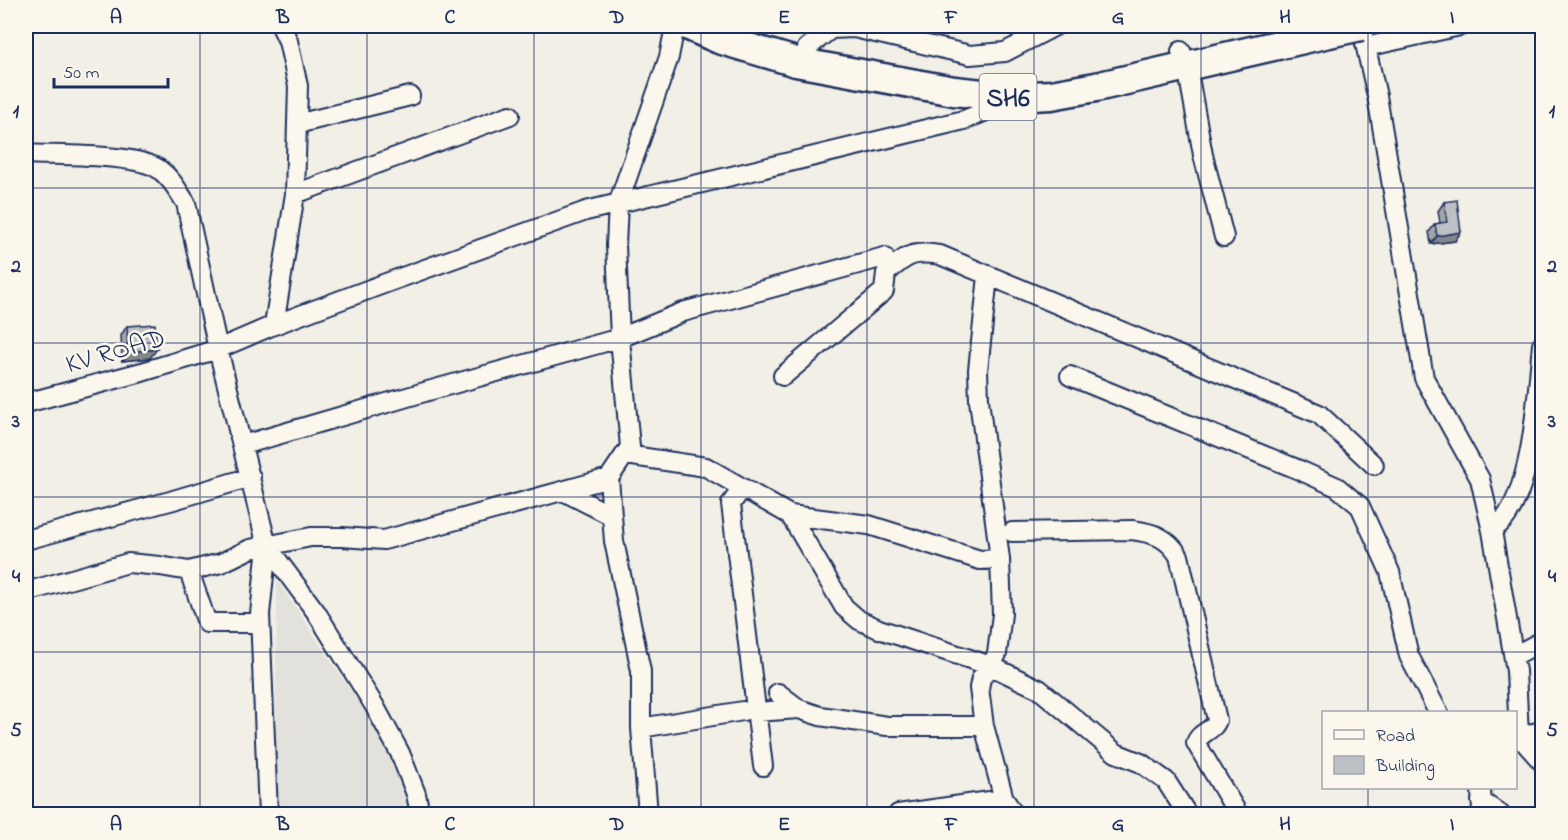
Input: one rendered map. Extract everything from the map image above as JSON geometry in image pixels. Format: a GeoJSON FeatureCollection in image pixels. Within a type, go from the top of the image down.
{"type":"FeatureCollection","features":[{"type":"Feature","properties":{"kind":"main road","name":"SH6"},"geometry":{"type":"LineString","coordinates":[[689,26],[719,39],[796,62],[954,91],[1018,90],[1062,93],[1288,26]]}},
{"type":"Feature","properties":{"kind":"main road","name":"SH6"},"geometry":{"type":"LineString","coordinates":[[732,26],[774,40],[860,60],[1005,83],[1018,90]]}},
{"type":"Feature","properties":{"kind":"main road","name":"SH6"},"geometry":{"type":"LineString","coordinates":[[1184,58],[1329,33],[1363,33]]}},
{"type":"Feature","properties":{"kind":"street"},"geometry":{"type":"LineString","coordinates":[[274,325],[295,194],[298,86],[288,40],[281,26]]}},
{"type":"Feature","properties":{"kind":"street"},"geometry":{"type":"LineString","coordinates":[[26,591],[128,563],[189,571],[220,562],[250,549],[311,537],[384,540],[609,478],[630,447],[620,338],[616,244],[618,204],[669,57],[675,26]]}},
{"type":"Feature","properties":{"kind":"street"},"geometry":{"type":"LineString","coordinates":[[807,48],[831,28],[854,28],[970,55],[1005,52],[1055,26]]}},
{"type":"Feature","properties":{"kind":"street"},"geometry":{"type":"LineString","coordinates":[[1460,26],[1363,33],[1377,96],[1425,378],[1480,479],[1492,531],[1514,656],[1517,711]]}},
{"type":"Feature","properties":{"kind":"street"},"geometry":{"type":"LineString","coordinates":[[1184,58],[1203,155],[1224,237]]}},
{"type":"Feature","properties":{"kind":"street","name":"KV ROAD"},"geometry":{"type":"LineString","coordinates":[[26,403],[218,349],[274,325],[586,211],[964,120],[991,109],[1018,90]]}},
{"type":"Feature","properties":{"kind":"street"},"geometry":{"type":"LineString","coordinates":[[297,124],[410,96]]}},
{"type":"Feature","properties":{"kind":"street"},"geometry":{"type":"LineString","coordinates":[[295,194],[510,115]]}},
{"type":"Feature","properties":{"kind":"street"},"geometry":{"type":"LineString","coordinates":[[26,154],[138,161],[159,168],[173,183],[186,203],[218,349],[267,546],[260,622],[268,814]]}},
{"type":"Feature","properties":{"kind":"street"},"geometry":{"type":"LineString","coordinates":[[783,376],[884,291],[886,273],[907,255],[924,253],[940,255],[1320,414],[1374,465]]}},
{"type":"Feature","properties":{"kind":"street"},"geometry":{"type":"LineString","coordinates":[[243,445],[620,338],[683,312],[884,257]]}},
{"type":"Feature","properties":{"kind":"street"},"geometry":{"type":"LineString","coordinates":[[898,814],[1009,807],[984,726],[980,682],[992,666],[999,642],[1002,614],[1000,559],[979,399],[978,370],[988,276]]}},
{"type":"Feature","properties":{"kind":"street"},"geometry":{"type":"LineString","coordinates":[[1492,531],[1507,516],[1515,500],[1530,453],[1542,345]]}},
{"type":"Feature","properties":{"kind":"street"},"geometry":{"type":"LineString","coordinates":[[1070,376],[1297,469],[1337,487],[1360,506],[1390,572],[1409,656],[1437,711]]}},
{"type":"Feature","properties":{"kind":"street"},"geometry":{"type":"LineString","coordinates":[[626,455],[706,467],[790,515],[869,525],[980,560],[1000,559]]}},
{"type":"Feature","properties":{"kind":"street"},"geometry":{"type":"LineString","coordinates":[[26,540],[251,477]]}},
{"type":"Feature","properties":{"kind":"street"},"geometry":{"type":"LineString","coordinates":[[609,478],[614,542],[641,671],[641,728],[648,814]]}},
{"type":"Feature","properties":{"kind":"street"},"geometry":{"type":"LineString","coordinates":[[742,488],[731,504],[750,711],[763,766]]}},
{"type":"Feature","properties":{"kind":"street"},"geometry":{"type":"LineString","coordinates":[[563,491],[612,516]]}},
{"type":"Feature","properties":{"kind":"street"},"geometry":{"type":"LineString","coordinates":[[790,515],[844,607],[859,620],[1023,679],[1039,689],[1116,753],[1141,764],[1166,781],[1187,814]]}},
{"type":"Feature","properties":{"kind":"street"},"geometry":{"type":"LineString","coordinates":[[1012,532],[1132,530],[1166,539],[1173,545],[1179,556],[1217,720],[1214,727],[1198,738],[1196,743],[1238,814]]}},
{"type":"Feature","properties":{"kind":"street"},"geometry":{"type":"LineString","coordinates":[[267,546],[316,612],[374,705],[400,753],[416,794],[420,814]]}},
{"type":"Feature","properties":{"kind":"street"},"geometry":{"type":"LineString","coordinates":[[189,571],[207,623],[260,622]]}},
{"type":"Feature","properties":{"kind":"street"},"geometry":{"type":"LineString","coordinates":[[1514,656],[1542,641]]}},
{"type":"Feature","properties":{"kind":"street"},"geometry":{"type":"LineString","coordinates":[[778,693],[799,709],[820,716],[887,726],[984,726]]}},
{"type":"Feature","properties":{"kind":"street"},"geometry":{"type":"LineString","coordinates":[[641,728],[750,711],[799,709]]}},
{"type":"Feature","properties":{"kind":"street"},"geometry":{"type":"LineString","coordinates":[[1517,738],[1542,731]]}},
{"type":"Feature","properties":{"kind":"street"},"geometry":{"type":"LineString","coordinates":[[1517,738],[1542,762]]}},
{"type":"Feature","properties":{"kind":"street"},"geometry":{"type":"LineString","coordinates":[[1481,801],[1500,814]]}},
{"type":"Feature","properties":{"kind":"shaded area"},"geometry":{"type":"Polygon","coordinates":[[[277,580],[369,718],[412,798],[413,814],[275,814],[277,580]]]}},
{"type":"Feature","properties":{"kind":"building"},"geometry":{"type":"Polygon","coordinates":[[[1457,200],[1461,232],[1437,236],[1435,224],[1447,222],[1444,202],[1457,200]]]}},
{"type":"Feature","properties":{"kind":"building"},"geometry":{"type":"Polygon","coordinates":[[[155,324],[157,349],[128,352],[127,326],[155,324]]]}}]}
